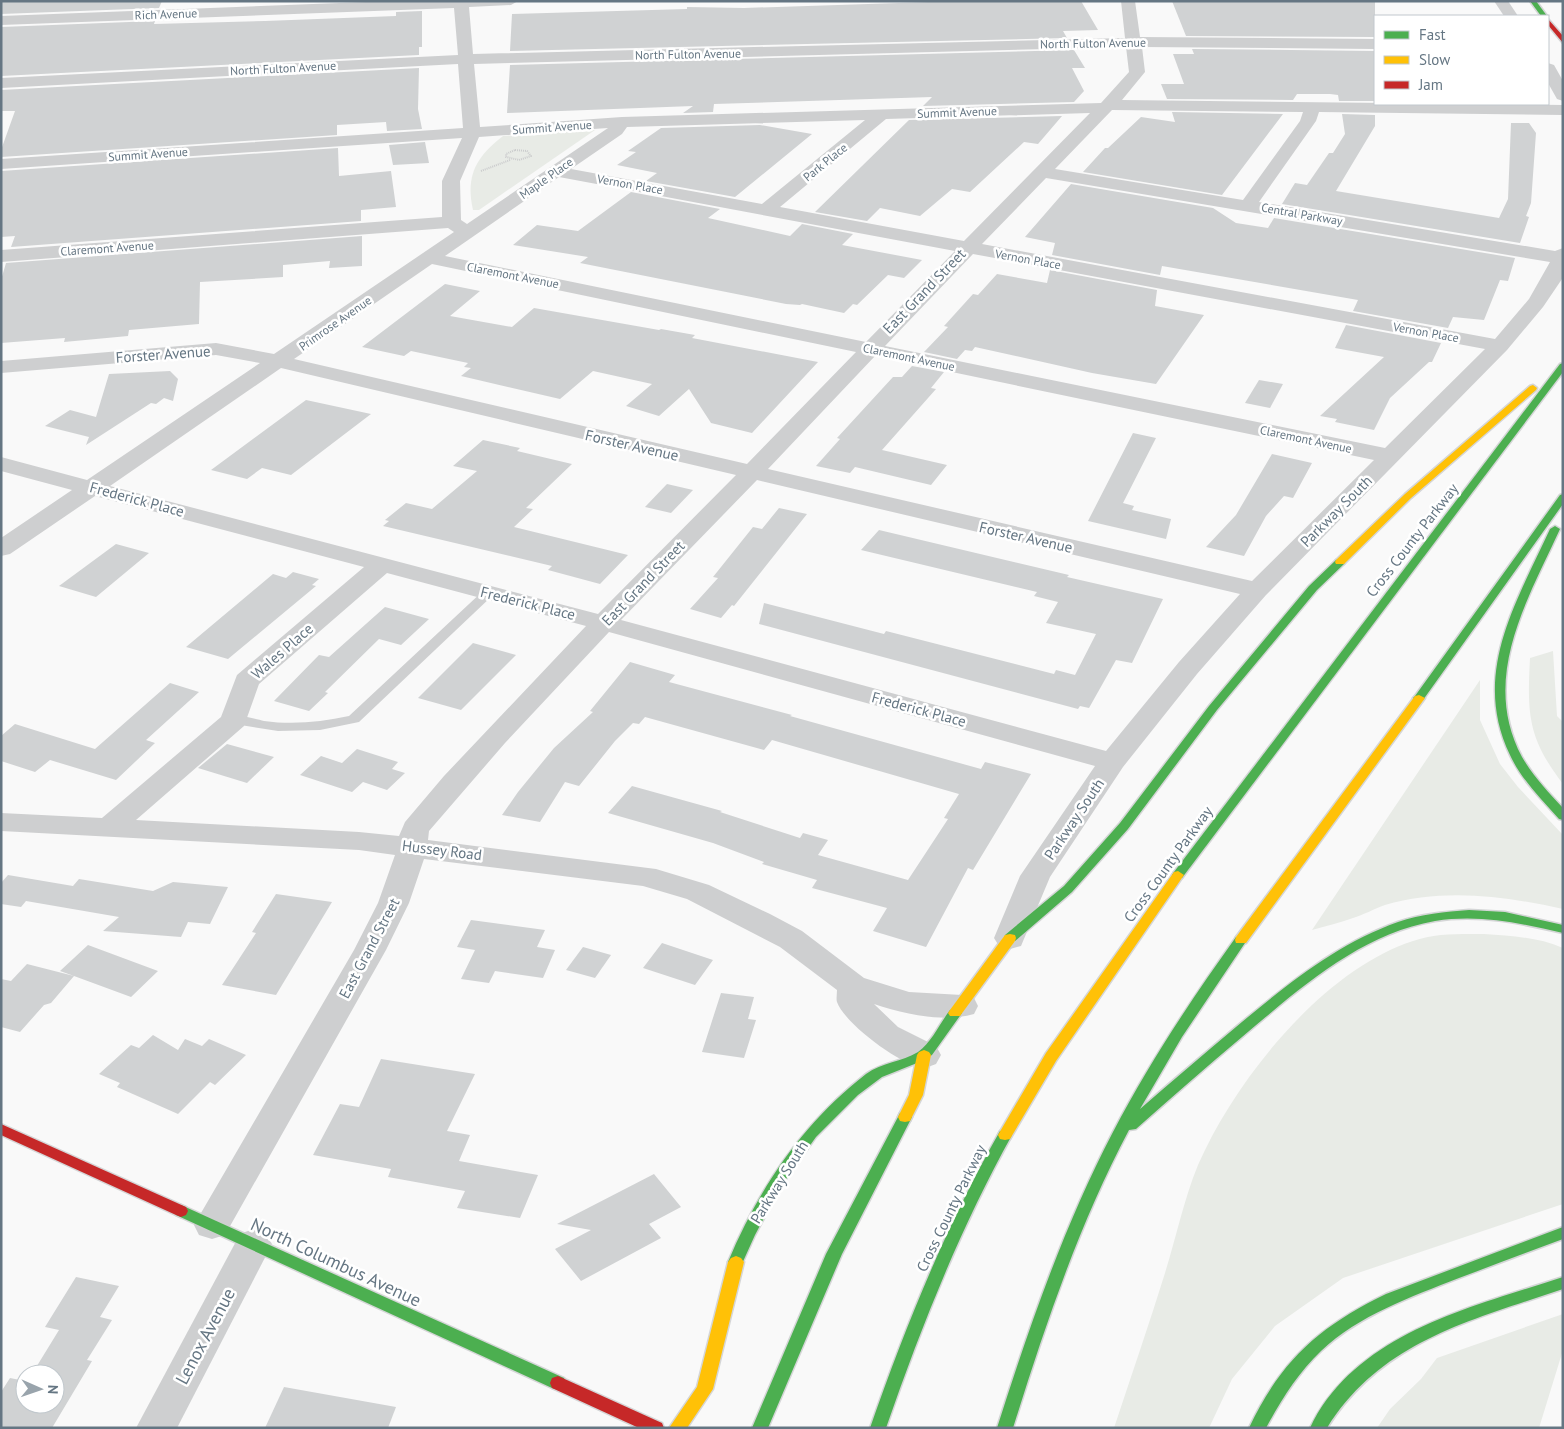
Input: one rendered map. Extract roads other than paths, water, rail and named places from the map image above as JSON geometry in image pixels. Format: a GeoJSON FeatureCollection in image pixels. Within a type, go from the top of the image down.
{"type":"FeatureCollection","features":[{"type":"Feature","properties":{"kind":"main road"},"geometry":{"type":"LineString","coordinates":[[1533,1],[1543,15]]}},
{"type":"Feature","properties":{"kind":"main road"},"geometry":{"type":"LineString","coordinates":[[1549,22],[1563,41]]}},
{"type":"Feature","properties":{"kind":"main road"},"geometry":{"type":"LineString","coordinates":[[1010,938],[1068,889],[1112,840],[1152,791],[1213,708],[1313,588],[1408,496],[1563,364]]}},
{"type":"Feature","properties":{"kind":"main road","name":"Cross County Parkway"},"geometry":{"type":"LineString","coordinates":[[878,1428],[908,1340],[954,1233],[998,1148],[1052,1057],[1172,883],[1257,767],[1563,364]]}},
{"type":"Feature","properties":{"kind":"main road"},"geometry":{"type":"LineString","coordinates":[[1005,1428],[1023,1366],[1089,1200],[1118,1136],[1161,1058],[1199,1000],[1334,810],[1467,633],[1563,497]]}},
{"type":"Feature","properties":{"kind":"main road"},"geometry":{"type":"LineString","coordinates":[[1563,513],[1511,622],[1500,659],[1498,697],[1502,726],[1516,759],[1539,790],[1563,816]]}},
{"type":"Feature","properties":{"kind":"main road"},"geometry":{"type":"LineString","coordinates":[[1118,1136],[1277,999],[1312,972],[1370,936],[1411,921],[1453,915],[1499,916],[1563,929]]}},
{"type":"Feature","properties":{"kind":"main road","name":"Parkway South"},"geometry":{"type":"LineString","coordinates":[[676,1428],[706,1389],[736,1261],[749,1230],[785,1167],[805,1139],[832,1112],[879,1072],[924,1055],[962,1006],[1010,938]]}},
{"type":"Feature","properties":{"kind":"main road"},"geometry":{"type":"LineString","coordinates":[[760,1428],[834,1254],[916,1095],[924,1055]]}},
{"type":"Feature","properties":{"kind":"main road","name":"North Columbus Avenue"},"geometry":{"type":"LineString","coordinates":[[1,1129],[656,1428]]}},
{"type":"Feature","properties":{"kind":"main road"},"geometry":{"type":"LineString","coordinates":[[1257,1428],[1278,1389],[1293,1368],[1314,1348],[1360,1314],[1387,1299],[1563,1233]]}},
{"type":"Feature","properties":{"kind":"main road"},"geometry":{"type":"LineString","coordinates":[[1318,1428],[1332,1406],[1353,1381],[1403,1345],[1458,1320],[1563,1283]]}},
{"type":"Feature","properties":{"kind":"street","name":"Rich Avenue"},"geometry":{"type":"LineString","coordinates":[[1,21],[511,1]]}},
{"type":"Feature","properties":{"kind":"street","name":"East Grand Street"},"geometry":{"type":"LineString","coordinates":[[212,1225],[396,900],[415,829],[449,787],[604,623],[752,473],[966,247],[1106,106],[1137,72],[1135,42],[1128,1]]}},
{"type":"Feature","properties":{"kind":"street"},"geometry":{"type":"LineString","coordinates":[[1501,1],[1510,15]]}},
{"type":"Feature","properties":{"kind":"street"},"geometry":{"type":"LineString","coordinates":[[459,227],[451,180],[472,133],[461,2]]}},
{"type":"Feature","properties":{"kind":"street","name":"North Fulton Avenue"},"geometry":{"type":"LineString","coordinates":[[1,82],[465,59],[1135,42],[1374,44]]}},
{"type":"Feature","properties":{"kind":"street"},"geometry":{"type":"LineString","coordinates":[[1549,70],[1563,96]]}},
{"type":"Feature","properties":{"kind":"street","name":"Summit Avenue"},"geometry":{"type":"LineString","coordinates":[[1,164],[622,122],[1106,106],[1563,110]]}},
{"type":"Feature","properties":{"kind":"street"},"geometry":{"type":"LineString","coordinates":[[1248,205],[1308,121],[1313,107]]}},
{"type":"Feature","properties":{"kind":"street","name":"Park Place"},"geometry":{"type":"LineString","coordinates":[[767,209],[882,114]]}},
{"type":"Feature","properties":{"kind":"street","name":"Maple Place"},"geometry":{"type":"LineString","coordinates":[[459,227],[556,171],[616,130],[622,122]]}},
{"type":"Feature","properties":{"kind":"street","name":"Vernon Place"},"geometry":{"type":"LineString","coordinates":[[556,171],[1500,346]]}},
{"type":"Feature","properties":{"kind":"street","name":"Central Parkway"},"geometry":{"type":"LineString","coordinates":[[1041,172],[1562,257]]}},
{"type":"Feature","properties":{"kind":"street","name":"Claremont Avenue"},"geometry":{"type":"LineString","coordinates":[[1,256],[459,227]]}},
{"type":"Feature","properties":{"kind":"street","name":"Primrose Avenue"},"geometry":{"type":"LineString","coordinates":[[1,549],[280,362],[429,258],[459,227]]}},
{"type":"Feature","properties":{"kind":"street","name":"Parkway South"},"geometry":{"type":"LineString","coordinates":[[1010,938],[1035,876],[1112,762],[1188,668],[1257,590],[1500,346],[1531,310],[1562,257]]}},
{"type":"Feature","properties":{"kind":"street","name":"Claremont Avenue"},"geometry":{"type":"LineString","coordinates":[[429,258],[1390,456]]}},
{"type":"Feature","properties":{"kind":"street","name":"Forster Avenue"},"geometry":{"type":"LineString","coordinates":[[1,367],[216,349],[280,362],[1257,590]]}},
{"type":"Feature","properties":{"kind":"street","name":"Frederick Place"},"geometry":{"type":"LineString","coordinates":[[1,464],[93,487],[488,594],[604,623],[1112,762]]}},
{"type":"Feature","properties":{"kind":"street","name":"Wales Place"},"geometry":{"type":"LineString","coordinates":[[234,720],[247,681],[382,565]]}},
{"type":"Feature","properties":{"kind":"street"},"geometry":{"type":"LineString","coordinates":[[109,828],[234,720]]}},
{"type":"Feature","properties":{"kind":"street","name":"Hussey Road"},"geometry":{"type":"LineString","coordinates":[[1,822],[359,841],[618,872],[672,883],[729,906],[791,939],[853,986],[908,1003],[962,1006]]}},
{"type":"Feature","properties":{"kind":"street"},"geometry":{"type":"LineString","coordinates":[[853,986],[853,1002],[871,1022],[886,1035],[924,1055]]}},
{"type":"Feature","properties":{"kind":"street","name":"Lenox Avenue"},"geometry":{"type":"LineString","coordinates":[[156,1428],[253,1244]]}},
{"type":"Feature","properties":{"kind":"lane"},"geometry":{"type":"LineString","coordinates":[[234,720],[278,727],[320,726],[354,719],[488,594]]}}]}
